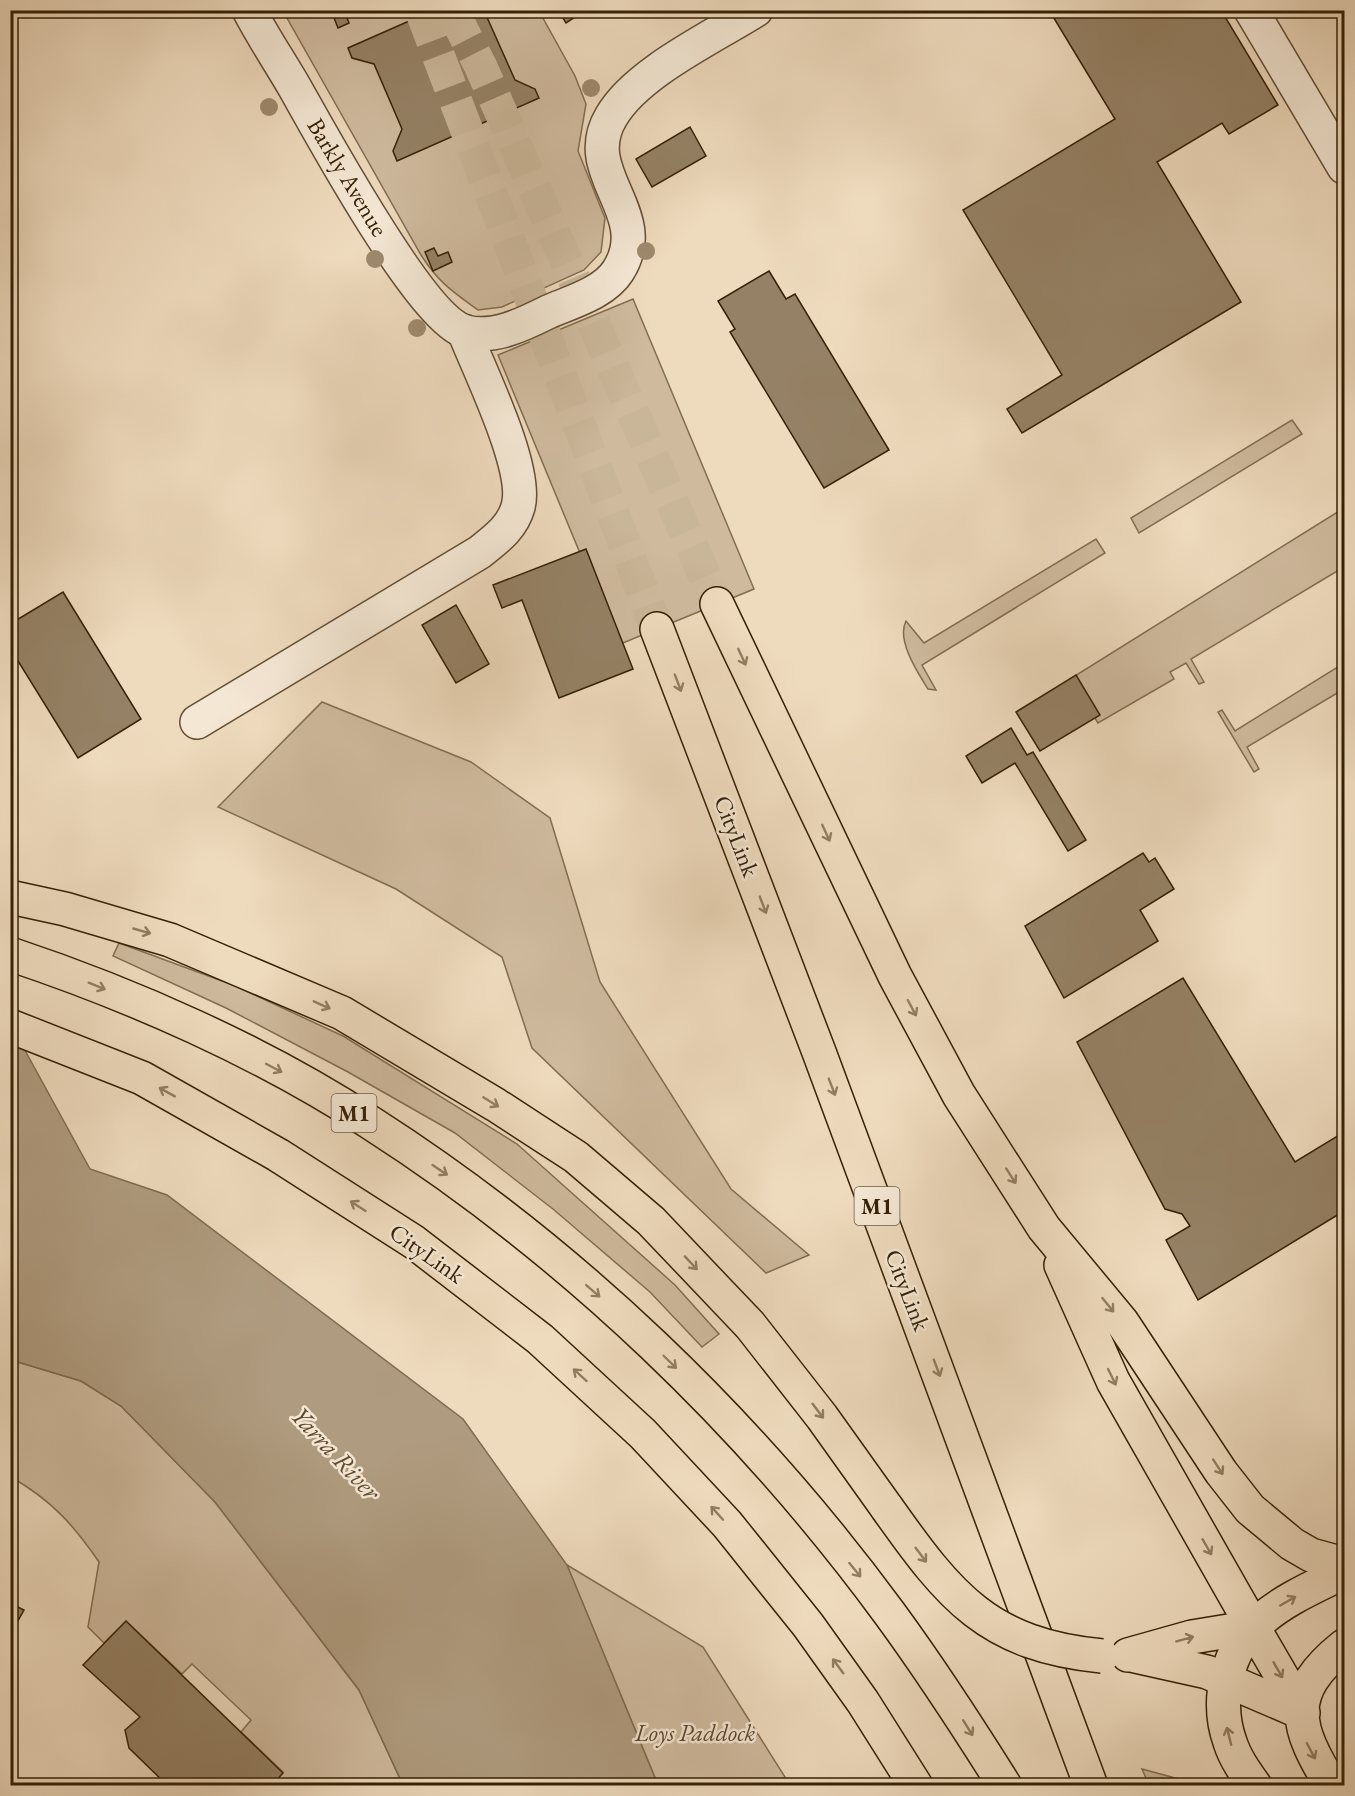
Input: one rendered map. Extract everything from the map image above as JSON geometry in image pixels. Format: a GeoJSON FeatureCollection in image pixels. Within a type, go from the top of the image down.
{"type":"FeatureCollection","features":[{"type":"Feature","properties":{"kind":"main road"},"geometry":{"type":"LineString","coordinates":[[717,604],[900,986],[959,1095],[1044,1228],[1122,1322],[1221,1472],[1250,1509],[1297,1547],[1311,1555],[1344,1564]]}},
{"type":"Feature","properties":{"kind":"main road","name":"CityLink"},"geometry":{"type":"LineString","coordinates":[[657,628],[824,1063],[1091,1785]]}},
{"type":"Feature","properties":{"kind":"main road"},"geometry":{"type":"LineString","coordinates":[[10,897],[65,909],[170,940],[342,1014],[423,1060],[576,1157],[651,1221],[750,1325],[822,1417],[944,1584],[984,1619],[1015,1636],[1067,1653],[1115,1655],[1207,1672],[1303,1713]]}},
{"type":"Feature","properties":{"kind":"main road","name":"M1"},"geometry":{"type":"LineString","coordinates":[[10,954],[43,965],[221,1040],[370,1121],[470,1190],[558,1261],[628,1322],[708,1398],[774,1471],[889,1612],[949,1698],[1005,1785]]}},
{"type":"Feature","properties":{"kind":"main road","name":"CityLink"},"geometry":{"type":"LineString","coordinates":[[10,1026],[142,1078],[278,1155],[414,1242],[486,1295],[588,1382],[643,1434],[727,1524],[808,1625],[863,1702],[916,1785]]}},
{"type":"Feature","properties":{"kind":"main road"},"geometry":{"type":"LineString","coordinates":[[1044,1228],[1113,1381],[1303,1713]]}},
{"type":"Feature","properties":{"kind":"main road"},"geometry":{"type":"LineString","coordinates":[[1255,1785],[1229,1739],[1224,1700],[1226,1680],[1235,1652],[1253,1627],[1284,1604],[1344,1572]]}},
{"type":"Feature","properties":{"kind":"main road"},"geometry":{"type":"LineString","coordinates":[[1115,1655],[1192,1637],[1253,1627]]}},
{"type":"Feature","properties":{"kind":"main road"},"geometry":{"type":"LineString","coordinates":[[1332,1785],[1307,1742],[1303,1713],[1304,1697],[1313,1678],[1344,1646]]}},
{"type":"Feature","properties":{"kind":"main road"},"geometry":{"type":"LineString","coordinates":[[863,1702],[900,1785]]}},
{"type":"Feature","properties":{"kind":"street","name":"Barkly Avenue"},"geometry":{"type":"LineString","coordinates":[[249,10],[388,244],[435,308],[464,331]]}},
{"type":"Feature","properties":{"kind":"street"},"geometry":{"type":"LineString","coordinates":[[196,722],[480,552],[507,529],[519,506],[518,469],[464,331],[483,333],[504,330],[573,301],[609,282],[620,266],[628,243],[625,211],[604,170],[602,155],[603,132],[612,115],[638,84],[756,10]]}},
{"type":"Feature","properties":{"kind":"street"},"geometry":{"type":"LineString","coordinates":[[1251,10],[1344,167]]}},
{"type":"Feature","properties":{"kind":"green space"},"geometry":{"type":"Polygon","coordinates":[[[283,11],[539,11],[575,76],[586,104],[578,151],[605,218],[601,252],[584,270],[502,307],[478,310],[461,298],[440,280],[421,255],[283,11]]]}},
{"type":"Feature","properties":{"kind":"green space"},"geometry":{"type":"Polygon","coordinates":[[[633,299],[754,589],[618,645],[498,355],[633,299]]]}},
{"type":"Feature","properties":{"kind":"green space"},"geometry":{"type":"Polygon","coordinates":[[[1292,420],[1302,434],[1139,533],[1131,518],[1292,420]]]}},
{"type":"Feature","properties":{"kind":"green space"},"geometry":{"type":"Polygon","coordinates":[[[1344,508],[1344,567],[1191,659],[1204,682],[1199,684],[1186,663],[1170,672],[1174,679],[1098,723],[1070,679],[1344,508]]]}},
{"type":"Feature","properties":{"kind":"green space"},"geometry":{"type":"Polygon","coordinates":[[[1096,539],[1105,553],[922,665],[936,690],[928,689],[906,647],[904,629],[906,621],[924,643],[1096,539]]]}},
{"type":"Feature","properties":{"kind":"green space"},"geometry":{"type":"Polygon","coordinates":[[[1344,663],[1344,689],[1247,747],[1259,769],[1254,772],[1218,712],[1222,710],[1235,731],[1344,663]]]}},
{"type":"Feature","properties":{"kind":"green space"},"geometry":{"type":"Polygon","coordinates":[[[322,702],[471,762],[550,818],[600,982],[731,1189],[809,1255],[766,1273],[532,1048],[502,957],[396,889],[218,807],[322,702]]]}},
{"type":"Feature","properties":{"kind":"green space"},"geometry":{"type":"Polygon","coordinates":[[[119,943],[233,985],[343,1036],[517,1144],[675,1285],[719,1334],[702,1347],[650,1292],[553,1209],[455,1133],[348,1072],[226,1008],[113,956],[119,943]]]}},
{"type":"Feature","properties":{"kind":"green space"},"geometry":{"type":"Polygon","coordinates":[[[11,1360],[81,1381],[121,1406],[215,1502],[359,1690],[403,1785],[271,1785],[283,1772],[241,1732],[251,1720],[192,1664],[182,1674],[126,1621],[104,1643],[88,1627],[99,1562],[80,1536],[50,1504],[11,1477],[11,1360]]]}},
{"type":"Feature","properties":{"kind":"green space","name":"Loys Paddock"},"geometry":{"type":"Polygon","coordinates":[[[567,1565],[703,1647],[790,1785],[658,1785],[567,1565]]]}},
{"type":"Feature","properties":{"kind":"green space"},"geometry":{"type":"Polygon","coordinates":[[[1142,1769],[1201,1785],[1149,1785],[1142,1769]]]}},
{"type":"Feature","properties":{"kind":"water","name":"Yarra River"},"geometry":{"type":"Polygon","coordinates":[[[10,1023],[90,1169],[167,1195],[463,1419],[567,1565],[658,1785],[403,1785],[359,1690],[215,1502],[121,1406],[81,1381],[11,1360],[10,1023]]]}},
{"type":"Feature","properties":{"kind":"building"},"geometry":{"type":"Polygon","coordinates":[[[331,10],[344,10],[349,23],[338,28],[331,10]]]}},
{"type":"Feature","properties":{"kind":"building"},"geometry":{"type":"Polygon","coordinates":[[[434,10],[488,10],[486,15],[515,80],[535,89],[539,98],[397,161],[393,151],[402,129],[374,64],[352,58],[348,48],[434,10]]]}},
{"type":"Feature","properties":{"kind":"building"},"geometry":{"type":"Polygon","coordinates":[[[558,10],[586,10],[566,23],[558,10]]]}},
{"type":"Feature","properties":{"kind":"building"},"geometry":{"type":"Polygon","coordinates":[[[1049,10],[1221,10],[1278,105],[1229,134],[1222,123],[1157,162],[1241,302],[1022,433],[1007,409],[1062,375],[963,210],[1115,119],[1049,10]]]}},
{"type":"Feature","properties":{"kind":"building"},"geometry":{"type":"Polygon","coordinates":[[[690,127],[706,156],[652,187],[636,159],[690,127]]]}},
{"type":"Feature","properties":{"kind":"building"},"geometry":{"type":"Polygon","coordinates":[[[434,248],[438,256],[448,252],[452,262],[433,271],[425,252],[434,248]]]}},
{"type":"Feature","properties":{"kind":"building"},"geometry":{"type":"Polygon","coordinates":[[[769,271],[786,299],[795,294],[889,450],[824,488],[730,332],[735,329],[718,301],[769,271]]]}},
{"type":"Feature","properties":{"kind":"building"},"geometry":{"type":"Polygon","coordinates":[[[586,549],[633,669],[559,698],[522,600],[502,608],[493,585],[586,549]]]}},
{"type":"Feature","properties":{"kind":"building"},"geometry":{"type":"Polygon","coordinates":[[[63,592],[141,719],[78,758],[10,648],[10,624],[63,592]]]}},
{"type":"Feature","properties":{"kind":"building"},"geometry":{"type":"Polygon","coordinates":[[[456,605],[489,664],[456,683],[422,625],[456,605]]]}},
{"type":"Feature","properties":{"kind":"building"},"geometry":{"type":"Polygon","coordinates":[[[1076,675],[1100,715],[1040,751],[1016,712],[1076,675]]]}},
{"type":"Feature","properties":{"kind":"building"},"geometry":{"type":"Polygon","coordinates":[[[1011,728],[1027,755],[1033,752],[1086,840],[1068,851],[1015,763],[982,783],[966,756],[1011,728]]]}},
{"type":"Feature","properties":{"kind":"building"},"geometry":{"type":"Polygon","coordinates":[[[1143,853],[1149,862],[1155,858],[1174,889],[1140,910],[1158,941],[1064,998],[1025,926],[1143,853]]]}},
{"type":"Feature","properties":{"kind":"building"},"geometry":{"type":"Polygon","coordinates":[[[1183,978],[1295,1162],[1344,1132],[1344,1211],[1198,1300],[1166,1240],[1190,1226],[1182,1214],[1165,1209],[1077,1042],[1183,978]]]}},
{"type":"Feature","properties":{"kind":"building"},"geometry":{"type":"Polygon","coordinates":[[[10,1603],[24,1610],[10,1635],[10,1603]]]}},
{"type":"Feature","properties":{"kind":"building"},"geometry":{"type":"Polygon","coordinates":[[[126,1621],[283,1773],[271,1786],[168,1786],[129,1748],[125,1730],[140,1717],[83,1665],[126,1621]]]}},
{"type":"Feature","properties":{"kind":"tunnel"},"geometry":{"type":"LineString","coordinates":[[421,10],[657,629]]}},
{"type":"Feature","properties":{"kind":"tunnel"},"geometry":{"type":"LineString","coordinates":[[452,10],[481,67],[717,604]]}}]}
